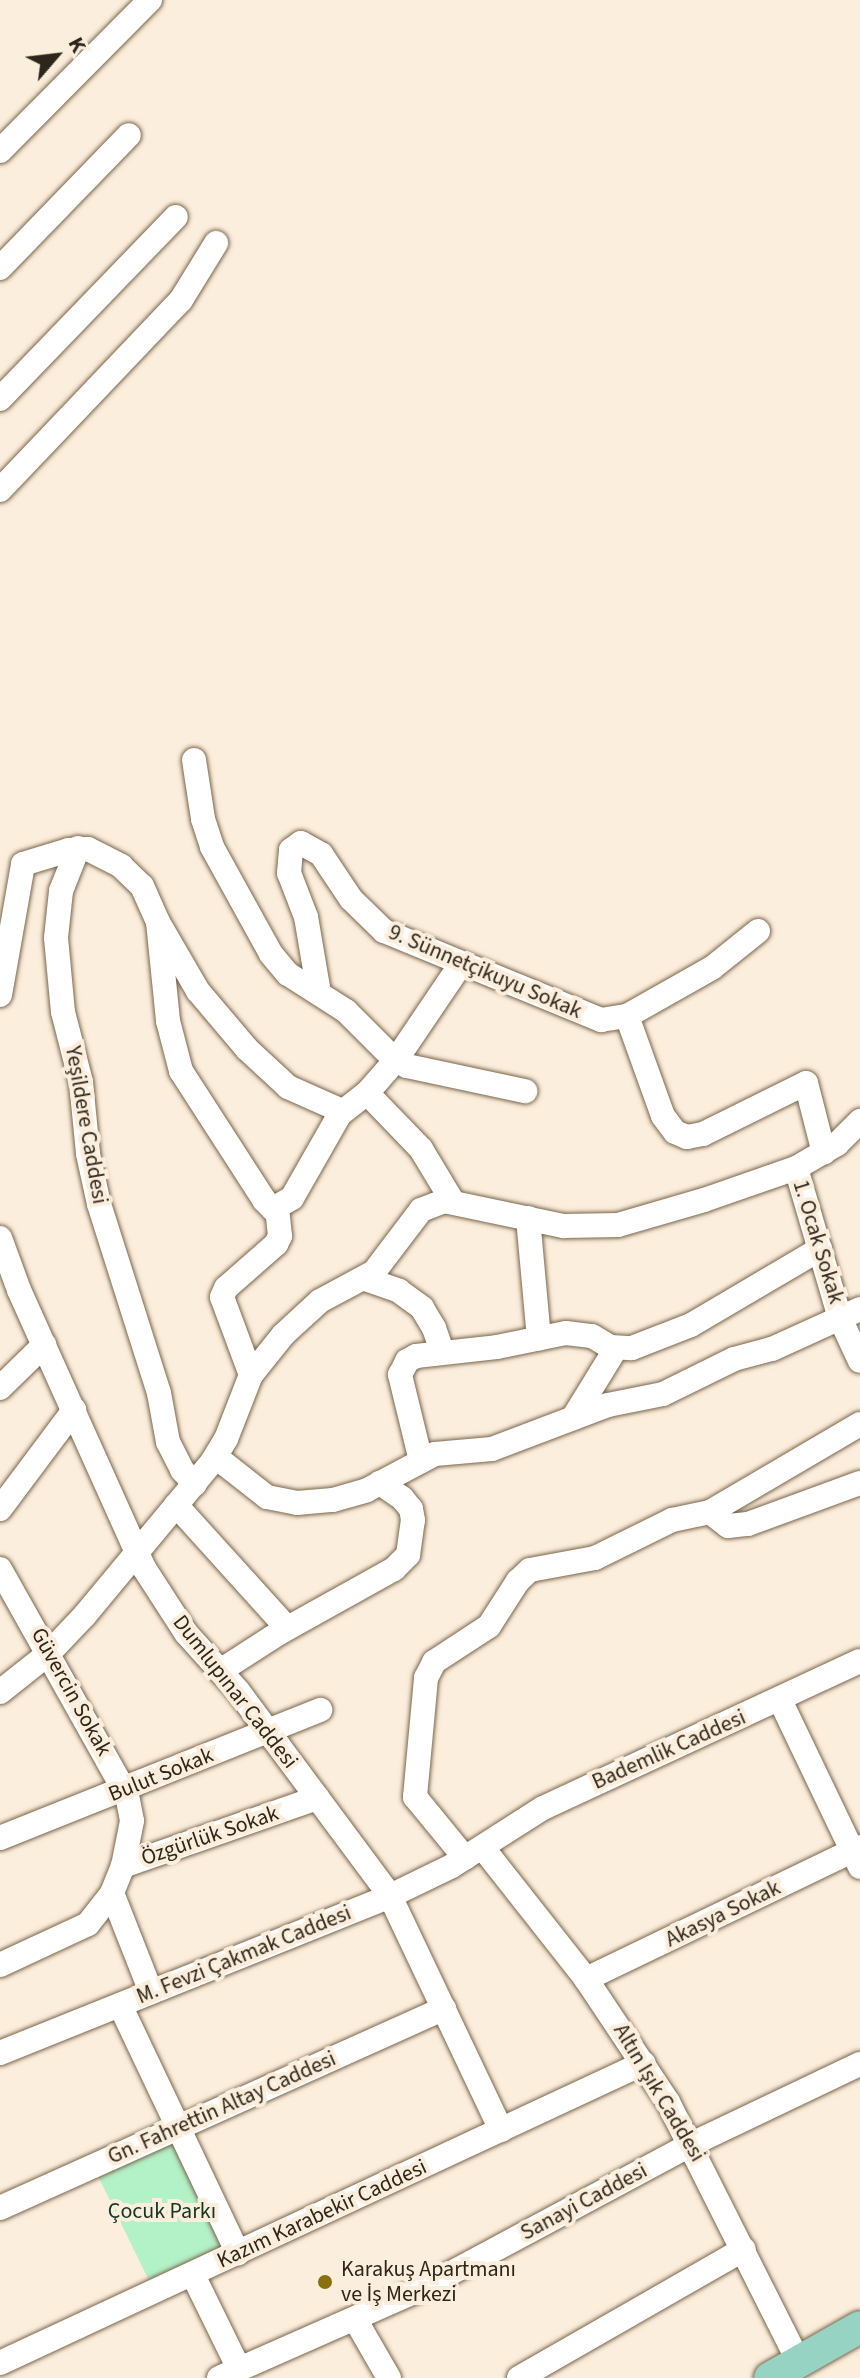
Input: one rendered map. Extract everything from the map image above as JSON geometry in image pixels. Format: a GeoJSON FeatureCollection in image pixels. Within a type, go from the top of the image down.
{"type":"FeatureCollection","features":[{"type":"Feature","properties":{"kind":"main road"},"geometry":{"type":"LineString","coordinates":[[806,2370],[860,2327]]}},
{"type":"Feature","properties":{"kind":"main road"},"geometry":{"type":"LineString","coordinates":[[770,2378],[806,2370],[860,2351]]}},
{"type":"Feature","properties":{"kind":"street"},"geometry":{"type":"LineString","coordinates":[[0,151],[150,0]]}},
{"type":"Feature","properties":{"kind":"street"},"geometry":{"type":"LineString","coordinates":[[0,268],[129,135]]}},
{"type":"Feature","properties":{"kind":"street"},"geometry":{"type":"LineString","coordinates":[[0,399],[176,217]]}},
{"type":"Feature","properties":{"kind":"street"},"geometry":{"type":"LineString","coordinates":[[0,490],[181,300],[216,243]]}},
{"type":"Feature","properties":{"kind":"street"},"geometry":{"type":"LineString","coordinates":[[194,760],[203,819],[227,878],[279,965],[346,1011],[396,1060],[418,1070],[525,1091]]}},
{"type":"Feature","properties":{"kind":"street","name":"9. Sünnetçikuyu Sokak"},"geometry":{"type":"LineString","coordinates":[[319,993],[306,917],[289,873],[291,850],[301,843],[321,854],[351,899],[384,931],[592,1018],[609,1021],[627,1016],[712,968],[758,931]]}},
{"type":"Feature","properties":{"kind":"street"},"geometry":{"type":"LineString","coordinates":[[0,995],[23,864],[78,848],[103,854],[133,876],[148,895],[158,922],[208,1005],[247,1049],[288,1087],[342,1111]]}},
{"type":"Feature","properties":{"kind":"street","name":"Yeşildere Caddesi"},"geometry":{"type":"LineString","coordinates":[[78,848],[61,891],[56,938],[63,1012],[81,1082],[88,1154],[99,1204],[159,1393],[168,1442],[182,1470],[195,1484]]}},
{"type":"Feature","properties":{"kind":"street"},"geometry":{"type":"LineString","coordinates":[[158,922],[168,1021],[181,1071],[264,1200],[270,1208],[277,1209],[294,1195],[342,1111],[367,1093],[396,1060],[461,964]]}},
{"type":"Feature","properties":{"kind":"street"},"geometry":{"type":"LineString","coordinates":[[627,1016],[663,1116],[675,1132],[687,1137],[703,1134],[806,1083],[824,1153]]}},
{"type":"Feature","properties":{"kind":"street"},"geometry":{"type":"LineString","coordinates":[[367,1093],[414,1140],[453,1202]]}},
{"type":"Feature","properties":{"kind":"street"},"geometry":{"type":"LineString","coordinates":[[0,1692],[49,1653],[195,1484],[216,1457],[251,1375],[309,1309],[365,1279],[384,1262],[421,1210],[437,1202],[453,1202],[580,1227],[618,1225],[704,1200],[796,1168],[824,1153],[860,1121]]}},
{"type":"Feature","properties":{"kind":"street","name":"1. Ocak Sokak"},"geometry":{"type":"LineString","coordinates":[[796,1168],[820,1249],[850,1313],[860,1361]]}},
{"type":"Feature","properties":{"kind":"street"},"geometry":{"type":"LineString","coordinates":[[251,1375],[222,1297],[230,1284],[276,1244],[280,1236],[277,1209]]}},
{"type":"Feature","properties":{"kind":"street"},"geometry":{"type":"LineString","coordinates":[[528,1218],[539,1339]]}},
{"type":"Feature","properties":{"kind":"street","name":"Dumlupınar Caddesi"},"geometry":{"type":"LineString","coordinates":[[0,1238],[136,1553],[186,1633],[268,1731],[390,1896],[501,2130]]}},
{"type":"Feature","properties":{"kind":"street"},"geometry":{"type":"LineString","coordinates":[[421,1461],[400,1375],[407,1361],[416,1356],[578,1334],[616,1348],[632,1348],[691,1325],[820,1249]]}},
{"type":"Feature","properties":{"kind":"street"},"geometry":{"type":"LineString","coordinates":[[365,1279],[399,1291],[422,1308],[434,1328],[442,1351]]}},
{"type":"Feature","properties":{"kind":"street"},"geometry":{"type":"LineString","coordinates":[[216,1457],[252,1487],[280,1502],[324,1502],[380,1483],[421,1461],[450,1450],[492,1449],[608,1405],[663,1394],[734,1359],[772,1349],[850,1313]]}},
{"type":"Feature","properties":{"kind":"street"},"geometry":{"type":"LineString","coordinates":[[0,1388],[44,1345]]}},
{"type":"Feature","properties":{"kind":"street"},"geometry":{"type":"LineString","coordinates":[[573,1418],[616,1348]]}},
{"type":"Feature","properties":{"kind":"street"},"geometry":{"type":"LineString","coordinates":[[0,1509],[74,1410]]}},
{"type":"Feature","properties":{"kind":"street"},"geometry":{"type":"LineString","coordinates":[[860,1424],[829,1439],[710,1512],[728,1526],[748,1524],[860,1483]]}},
{"type":"Feature","properties":{"kind":"street"},"geometry":{"type":"LineString","coordinates":[[220,1671],[287,1628],[394,1569],[408,1555],[413,1520],[411,1509],[402,1498],[380,1483]]}},
{"type":"Feature","properties":{"kind":"street"},"geometry":{"type":"LineString","coordinates":[[176,1505],[287,1628]]}},
{"type":"Feature","properties":{"kind":"street","name":"Altın Işık Caddesi"},"geometry":{"type":"LineString","coordinates":[[710,1512],[672,1520],[595,1558],[530,1570],[518,1581],[489,1626],[444,1653],[428,1671],[415,1797],[474,1853],[586,1979],[644,2063],[692,2144],[806,2370]]}},
{"type":"Feature","properties":{"kind":"street","name":"Güvercin Sokak"},"geometry":{"type":"LineString","coordinates":[[0,1569],[125,1790],[132,1821],[123,1866]]}},
{"type":"Feature","properties":{"kind":"street","name":"Bademlik Caddesi"},"geometry":{"type":"LineString","coordinates":[[474,1853],[519,1821],[566,1796],[860,1661]]}},
{"type":"Feature","properties":{"kind":"street"},"geometry":{"type":"LineString","coordinates":[[780,1700],[857,1855]]}},
{"type":"Feature","properties":{"kind":"street","name":"Bulut Sokak"},"geometry":{"type":"LineString","coordinates":[[0,1838],[320,1710]]}},
{"type":"Feature","properties":{"kind":"street","name":"Özgürlük Sokak"},"geometry":{"type":"LineString","coordinates":[[0,1965],[81,1929],[94,1918],[112,1893],[123,1866],[317,1798]]}},
{"type":"Feature","properties":{"kind":"street","name":"M. Fevzi Çakmak Caddesi"},"geometry":{"type":"LineString","coordinates":[[0,2053],[390,1896],[474,1853]]}},
{"type":"Feature","properties":{"kind":"street","name":"Akasya Sokak"},"geometry":{"type":"LineString","coordinates":[[586,1979],[857,1855]]}},
{"type":"Feature","properties":{"kind":"street"},"geometry":{"type":"LineString","coordinates":[[112,1893],[151,1992]]}},
{"type":"Feature","properties":{"kind":"street"},"geometry":{"type":"LineString","coordinates":[[120,2005],[238,2253]]}},
{"type":"Feature","properties":{"kind":"street","name":"Gn. Fahrettin Altay Caddesi"},"geometry":{"type":"LineString","coordinates":[[0,2208],[444,2008]]}},
{"type":"Feature","properties":{"kind":"street","name":"Kazım Karabekir Caddesi"},"geometry":{"type":"LineString","coordinates":[[0,2363],[644,2063]]}},
{"type":"Feature","properties":{"kind":"street","name":"Sanayi Caddesi"},"geometry":{"type":"LineString","coordinates":[[229,2374],[425,2287],[692,2144],[860,2064]]}},
{"type":"Feature","properties":{"kind":"street"},"geometry":{"type":"LineString","coordinates":[[519,2378],[744,2249]]}},
{"type":"Feature","properties":{"kind":"street"},"geometry":{"type":"LineString","coordinates":[[193,2275],[229,2374]]}},
{"type":"Feature","properties":{"kind":"street"},"geometry":{"type":"LineString","coordinates":[[355,2319],[389,2378]]}},
{"type":"Feature","properties":{"kind":"green space","name":"Çocuk Parkı"},"geometry":{"type":"Polygon","coordinates":[[[174,2138],[228,2249],[152,2286],[98,2175],[174,2138]]]}},
{"type":"Feature","properties":{"kind":"place","name":"Karakuş Apartmanı ve İş Merkezi"},"geometry":{"type":"Point","coordinates":[325,2282]}}]}
